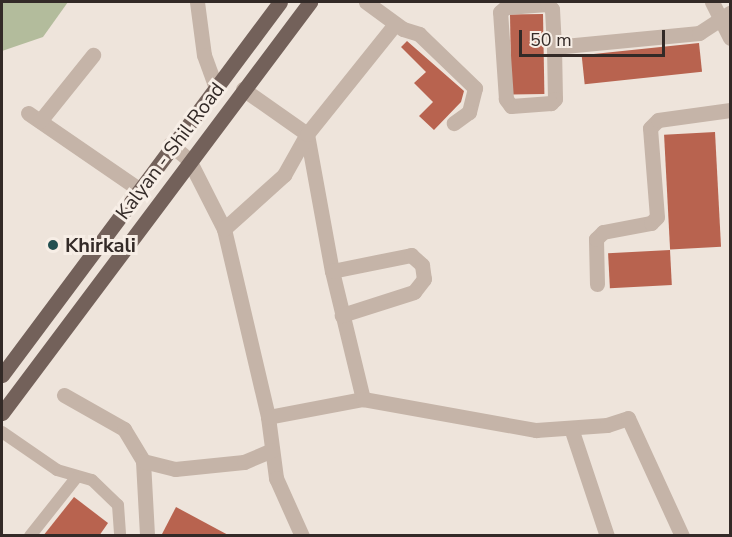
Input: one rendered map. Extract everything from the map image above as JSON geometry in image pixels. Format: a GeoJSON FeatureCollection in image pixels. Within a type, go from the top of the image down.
{"type":"FeatureCollection","features":[{"type":"Feature","properties":{"kind":"main road","name":"Kalyan - Shil Road"},"geometry":{"type":"LineString","coordinates":[[2,375],[140,190],[170,144],[280,2]]}},
{"type":"Feature","properties":{"kind":"main road","name":"Kalyan - Shil Road"},"geometry":{"type":"LineString","coordinates":[[2,413],[189,160],[310,2]]}},
{"type":"Feature","properties":{"kind":"street"},"geometry":{"type":"LineString","coordinates":[[197,2],[204,55],[215,87]]}},
{"type":"Feature","properties":{"kind":"street"},"geometry":{"type":"LineString","coordinates":[[366,2],[395,24],[419,34],[475,88],[469,112],[454,123]]}},
{"type":"Feature","properties":{"kind":"street"},"geometry":{"type":"LineString","coordinates":[[712,2],[727,16],[730,38]]}},
{"type":"Feature","properties":{"kind":"street"},"geometry":{"type":"LineString","coordinates":[[547,4],[552,9],[554,47],[555,99],[551,103],[511,106],[506,99],[500,12],[506,7],[547,4]]}},
{"type":"Feature","properties":{"kind":"street"},"geometry":{"type":"LineString","coordinates":[[554,47],[699,33],[727,16]]}},
{"type":"Feature","properties":{"kind":"street"},"geometry":{"type":"LineString","coordinates":[[224,229],[284,175],[307,134],[395,24]]}},
{"type":"Feature","properties":{"kind":"street"},"geometry":{"type":"LineString","coordinates":[[93,54],[34,117],[140,190]]}},
{"type":"Feature","properties":{"kind":"street"},"geometry":{"type":"LineString","coordinates":[[243,90],[307,134],[332,271],[363,399]]}},
{"type":"Feature","properties":{"kind":"street"},"geometry":{"type":"LineString","coordinates":[[597,284],[596,239],[603,232],[651,223],[657,217],[650,128],[657,120],[730,110]]}},
{"type":"Feature","properties":{"kind":"street"},"geometry":{"type":"LineString","coordinates":[[170,144],[189,160],[224,229],[268,417],[276,478],[302,536]]}},
{"type":"Feature","properties":{"kind":"street"},"geometry":{"type":"LineString","coordinates":[[332,271],[411,255],[422,264],[424,279],[414,292],[342,315]]}},
{"type":"Feature","properties":{"kind":"street"},"geometry":{"type":"LineString","coordinates":[[64,395],[124,429],[142,461],[147,536]]}},
{"type":"Feature","properties":{"kind":"street"},"geometry":{"type":"LineString","coordinates":[[268,417],[363,399],[536,430],[607,425],[628,418],[682,536]]}},
{"type":"Feature","properties":{"kind":"street"},"geometry":{"type":"LineString","coordinates":[[571,428],[607,536]]}},
{"type":"Feature","properties":{"kind":"street"},"geometry":{"type":"LineString","coordinates":[[142,461],[175,469],[244,462],[272,450]]}},
{"type":"Feature","properties":{"kind":"lane"},"geometry":{"type":"LineString","coordinates":[[2,432],[57,470],[76,478],[92,480],[118,505],[120,536]]}},
{"type":"Feature","properties":{"kind":"lane"},"geometry":{"type":"LineString","coordinates":[[30,536],[76,478]]}},
{"type":"Feature","properties":{"kind":"green space"},"geometry":{"type":"Polygon","coordinates":[[[2,2],[68,2],[43,37],[2,51],[2,2]]]}},
{"type":"Feature","properties":{"kind":"building"},"geometry":{"type":"Polygon","coordinates":[[[543,14],[544,94],[511,95],[510,15],[543,14]]]}},
{"type":"Feature","properties":{"kind":"building"},"geometry":{"type":"Polygon","coordinates":[[[407,41],[464,91],[461,102],[434,130],[419,116],[433,102],[414,83],[426,72],[401,47],[407,41]]]}},
{"type":"Feature","properties":{"kind":"building"},"geometry":{"type":"Polygon","coordinates":[[[699,43],[702,72],[585,84],[582,55],[699,43]]]}},
{"type":"Feature","properties":{"kind":"building"},"geometry":{"type":"Polygon","coordinates":[[[715,132],[721,247],[670,250],[664,135],[715,132]]]}},
{"type":"Feature","properties":{"kind":"building"},"geometry":{"type":"Polygon","coordinates":[[[670,250],[672,285],[610,288],[608,253],[670,250]]]}},
{"type":"Feature","properties":{"kind":"building"},"geometry":{"type":"Polygon","coordinates":[[[74,497],[108,523],[99,536],[43,536],[74,497]]]}},
{"type":"Feature","properties":{"kind":"building"},"geometry":{"type":"Polygon","coordinates":[[[176,507],[230,536],[161,536],[176,507]]]}},
{"type":"Feature","properties":{"kind":"place","name":"Khirkali"},"geometry":{"type":"Point","coordinates":[53,245]}}]}
